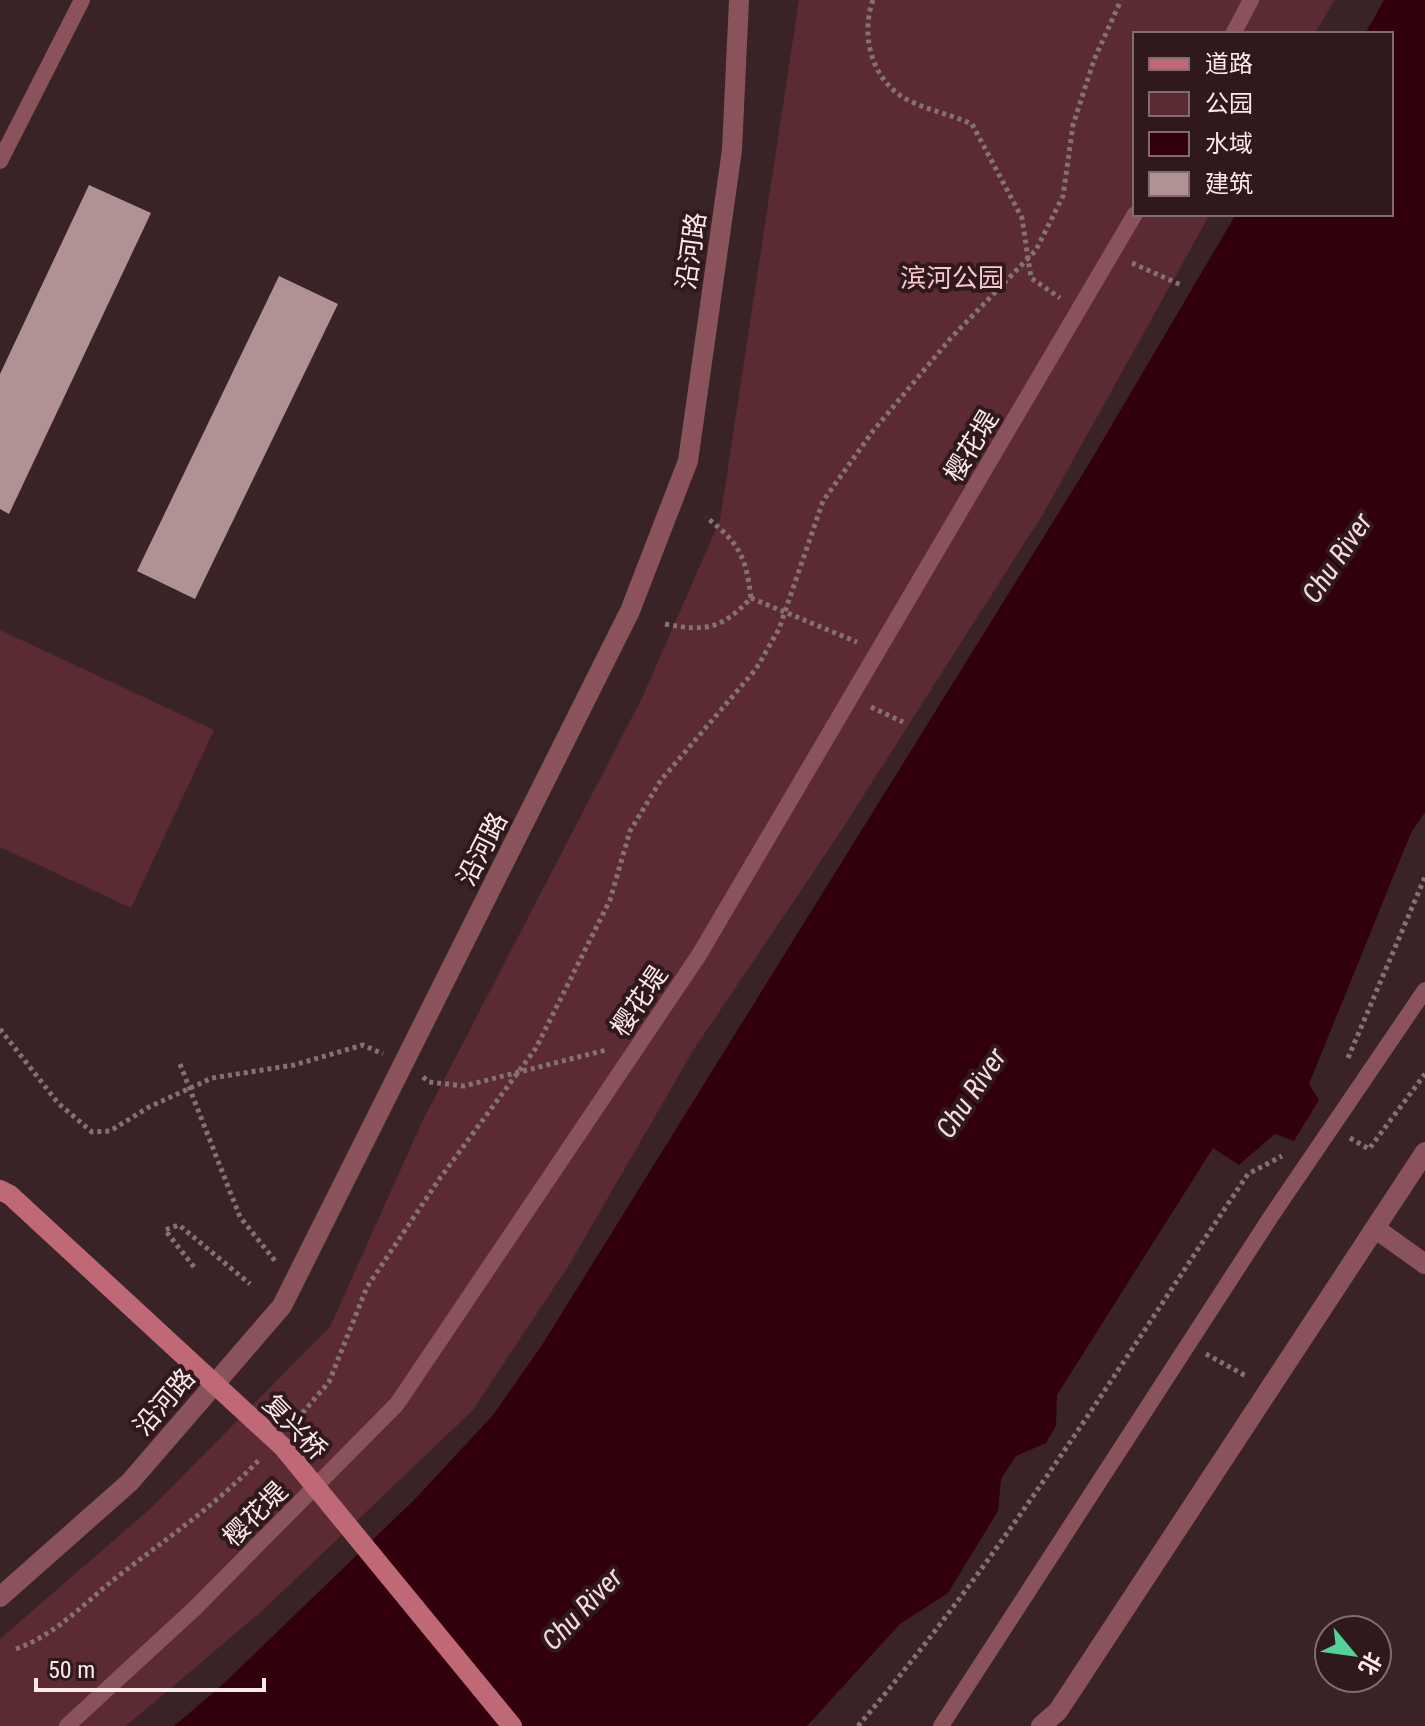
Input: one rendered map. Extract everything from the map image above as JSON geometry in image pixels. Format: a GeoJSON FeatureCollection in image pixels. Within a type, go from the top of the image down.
{"type":"FeatureCollection","features":[{"type":"Feature","properties":{"kind":"main road","name":"复兴桥"},"geometry":{"type":"LineString","coordinates":[[5,1192],[283,1447],[512,1726]]}},
{"type":"Feature","properties":{"kind":"street","name":"沿河路"},"geometry":{"type":"LineString","coordinates":[[0,1597],[130,1482],[282,1306],[630,611],[688,461],[732,150],[739,0]]}},
{"type":"Feature","properties":{"kind":"street"},"geometry":{"type":"LineString","coordinates":[[1041,1726],[1058,1711],[1425,1152]]}},
{"type":"Feature","properties":{"kind":"street"},"geometry":{"type":"LineString","coordinates":[[1376,1229],[1425,1264]]}},
{"type":"Feature","properties":{"kind":"lane"},"geometry":{"type":"LineString","coordinates":[[0,161],[82,0]]}},
{"type":"Feature","properties":{"kind":"lane"},"geometry":{"type":"LineString","coordinates":[[1234,32],[1251,0]]}},
{"type":"Feature","properties":{"kind":"lane","name":"樱花堤"},"geometry":{"type":"LineString","coordinates":[[67,1726],[194,1609],[397,1404],[699,955],[1134,216]]}},
{"type":"Feature","properties":{"kind":"lane"},"geometry":{"type":"LineString","coordinates":[[941,1726],[1270,1218],[1425,990]]}},
{"type":"Feature","properties":{"kind":"path"},"geometry":{"type":"LineString","coordinates":[[873,0],[866,40],[878,70],[901,96],[972,124],[1022,218],[1031,278],[1072,304]]}},
{"type":"Feature","properties":{"kind":"path"},"geometry":{"type":"LineString","coordinates":[[285,1433],[329,1382],[367,1287],[440,1178],[536,1048],[610,900],[630,831],[661,780],[756,669],[779,629],[823,501],[873,431],[950,339],[1036,250],[1063,196],[1073,125],[1094,60],[1121,0]]}},
{"type":"Feature","properties":{"kind":"path"},"geometry":{"type":"LineString","coordinates":[[1127,260],[1181,285]]}},
{"type":"Feature","properties":{"kind":"path"},"geometry":{"type":"LineString","coordinates":[[706,517],[732,538],[747,564],[751,598]]}},
{"type":"Feature","properties":{"kind":"path"},"geometry":{"type":"LineString","coordinates":[[665,624],[701,631],[733,617],[751,598]]}},
{"type":"Feature","properties":{"kind":"path"},"geometry":{"type":"LineString","coordinates":[[751,598],[866,646]]}},
{"type":"Feature","properties":{"kind":"path"},"geometry":{"type":"LineString","coordinates":[[871,707],[903,722]]}},
{"type":"Feature","properties":{"kind":"path"},"geometry":{"type":"LineString","coordinates":[[1347,1061],[1425,877]]}},
{"type":"Feature","properties":{"kind":"path"},"geometry":{"type":"LineString","coordinates":[[0,1029],[58,1103],[92,1132],[110,1131],[149,1107],[212,1078],[294,1065],[363,1045],[404,1063],[429,1082],[464,1086],[615,1048],[650,1028]]}},
{"type":"Feature","properties":{"kind":"path"},"geometry":{"type":"LineString","coordinates":[[180,1064],[240,1217],[277,1263]]}},
{"type":"Feature","properties":{"kind":"path"},"geometry":{"type":"LineString","coordinates":[[1347,1136],[1369,1149],[1425,1074]]}},
{"type":"Feature","properties":{"kind":"path"},"geometry":{"type":"LineString","coordinates":[[858,1726],[960,1602],[1069,1446],[1248,1174],[1288,1153]]}},
{"type":"Feature","properties":{"kind":"path"},"geometry":{"type":"LineString","coordinates":[[194,1267],[165,1230],[179,1225],[250,1284]]}},
{"type":"Feature","properties":{"kind":"path"},"geometry":{"type":"LineString","coordinates":[[1201,1351],[1246,1376]]}},
{"type":"Feature","properties":{"kind":"path"},"geometry":{"type":"LineString","coordinates":[[16,1649],[36,1642],[78,1612],[122,1573],[190,1524],[263,1456]]}},
{"type":"Feature","properties":{"kind":"green space","name":"滨河公园"},"geometry":{"type":"Polygon","coordinates":[[[799,0],[1335,0],[1315,32],[1133,32],[1133,216],[1209,216],[1043,514],[839,834],[694,1049],[569,1265],[472,1411],[262,1611],[126,1726],[0,1726],[0,1639],[151,1508],[330,1327],[421,1124],[642,698],[720,520],[799,0]]]}},
{"type":"Feature","properties":{"kind":"green space"},"geometry":{"type":"Polygon","coordinates":[[[0,630],[214,730],[131,908],[0,847],[0,630]]]}},
{"type":"Feature","properties":{"kind":"water","name":"Chu River"},"geometry":{"type":"Polygon","coordinates":[[[1384,0],[1425,0],[1425,812],[1411,833],[1309,1084],[1319,1100],[1294,1141],[1275,1134],[1239,1165],[1213,1148],[1057,1395],[1056,1426],[1046,1443],[1016,1456],[1001,1479],[998,1511],[948,1593],[900,1624],[807,1726],[174,1726],[221,1686],[415,1499],[493,1415],[542,1345],[1087,467],[1235,216],[1393,216],[1393,32],[1366,32],[1384,0]]]}},
{"type":"Feature","properties":{"kind":"building"},"geometry":{"type":"Polygon","coordinates":[[[89,185],[151,213],[9,514],[0,509],[0,374],[89,185]]]}},
{"type":"Feature","properties":{"kind":"building"},"geometry":{"type":"Polygon","coordinates":[[[279,276],[338,304],[195,599],[137,571],[279,276]]]}}]}
